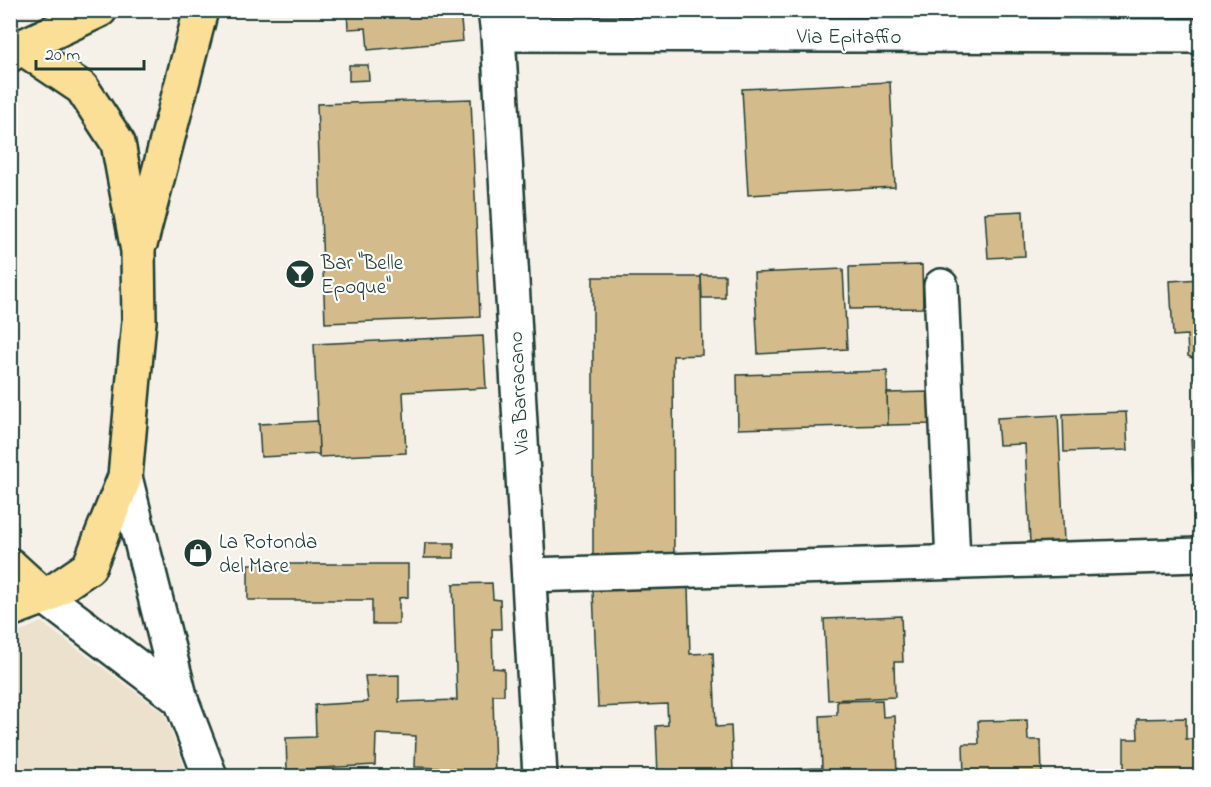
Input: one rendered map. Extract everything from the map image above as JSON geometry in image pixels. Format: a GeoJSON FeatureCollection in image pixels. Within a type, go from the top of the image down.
{"type":"FeatureCollection","features":[{"type":"Feature","properties":{"kind":"main road"},"geometry":{"type":"LineString","coordinates":[[14,46],[100,10]]}},
{"type":"Feature","properties":{"kind":"main road"},"geometry":{"type":"LineString","coordinates":[[138,251],[201,10]]}},
{"type":"Feature","properties":{"kind":"main road"},"geometry":{"type":"LineString","coordinates":[[10,610],[45,597],[89,567],[125,477],[139,321],[138,251],[118,143],[82,88],[14,46]]}},
{"type":"Feature","properties":{"kind":"main road"},"geometry":{"type":"LineString","coordinates":[[10,565],[45,597]]}},
{"type":"Feature","properties":{"kind":"street","name":"Via Epitaffio"},"geometry":{"type":"LineString","coordinates":[[496,22],[1200,36]]}},
{"type":"Feature","properties":{"kind":"street","name":"Via Barracano"},"geometry":{"type":"LineString","coordinates":[[496,22],[540,777]]}},
{"type":"Feature","properties":{"kind":"street"},"geometry":{"type":"LineString","coordinates":[[941,286],[953,562]]}},
{"type":"Feature","properties":{"kind":"street"},"geometry":{"type":"LineString","coordinates":[[125,477],[181,700],[210,777]]}},
{"type":"Feature","properties":{"kind":"street"},"geometry":{"type":"LineString","coordinates":[[529,575],[1200,555]]}},
{"type":"Feature","properties":{"kind":"street"},"geometry":{"type":"LineString","coordinates":[[45,597],[181,700]]}},
{"type":"Feature","properties":{"kind":"shaded area"},"geometry":{"type":"Polygon","coordinates":[[[41,622],[164,713],[188,776],[11,776],[11,636],[41,622]]]}},
{"type":"Feature","properties":{"kind":"building"},"geometry":{"type":"Polygon","coordinates":[[[347,10],[460,10],[463,41],[368,50],[366,28],[348,29],[347,10]]]}},
{"type":"Feature","properties":{"kind":"building"},"geometry":{"type":"Polygon","coordinates":[[[349,65],[368,65],[369,80],[349,81],[349,65]]]}},
{"type":"Feature","properties":{"kind":"building"},"geometry":{"type":"Polygon","coordinates":[[[890,82],[895,187],[748,195],[742,89],[890,82]]]}},
{"type":"Feature","properties":{"kind":"building"},"geometry":{"type":"Polygon","coordinates":[[[471,99],[480,317],[325,323],[317,104],[471,99]]]}},
{"type":"Feature","properties":{"kind":"building"},"geometry":{"type":"Polygon","coordinates":[[[1023,211],[1025,256],[988,258],[985,213],[1023,211]]]}},
{"type":"Feature","properties":{"kind":"building"},"geometry":{"type":"Polygon","coordinates":[[[922,265],[923,308],[850,309],[849,267],[922,265]]]}},
{"type":"Feature","properties":{"kind":"building"},"geometry":{"type":"Polygon","coordinates":[[[843,269],[847,349],[758,354],[754,273],[843,269]]]}},
{"type":"Feature","properties":{"kind":"building"},"geometry":{"type":"Polygon","coordinates":[[[701,275],[725,275],[725,298],[702,298],[701,275]]]}},
{"type":"Feature","properties":{"kind":"building"},"geometry":{"type":"Polygon","coordinates":[[[593,277],[701,277],[702,355],[673,356],[674,558],[593,559],[593,277]]]}},
{"type":"Feature","properties":{"kind":"building"},"geometry":{"type":"Polygon","coordinates":[[[1200,279],[1200,381],[1195,381],[1195,369],[1199,361],[1188,356],[1187,335],[1173,336],[1170,281],[1200,279]]]}},
{"type":"Feature","properties":{"kind":"building"},"geometry":{"type":"Polygon","coordinates":[[[483,336],[486,388],[403,392],[406,453],[319,457],[314,344],[483,336]]]}},
{"type":"Feature","properties":{"kind":"building"},"geometry":{"type":"Polygon","coordinates":[[[887,371],[888,425],[738,429],[737,375],[887,371]]]}},
{"type":"Feature","properties":{"kind":"building"},"geometry":{"type":"Polygon","coordinates":[[[930,392],[931,424],[888,425],[887,393],[930,392]]]}},
{"type":"Feature","properties":{"kind":"building"},"geometry":{"type":"Polygon","coordinates":[[[1126,412],[1128,450],[1064,452],[1063,414],[1126,412]]]}},
{"type":"Feature","properties":{"kind":"building"},"geometry":{"type":"Polygon","coordinates":[[[1058,415],[1064,542],[1030,543],[1025,444],[999,445],[997,418],[1058,415]]]}},
{"type":"Feature","properties":{"kind":"building"},"geometry":{"type":"Polygon","coordinates":[[[318,421],[319,454],[261,457],[259,424],[318,421]]]}},
{"type":"Feature","properties":{"kind":"building"},"geometry":{"type":"Polygon","coordinates":[[[1191,439],[1200,439],[1200,503],[1194,504],[1191,439]]]}},
{"type":"Feature","properties":{"kind":"building"},"geometry":{"type":"Polygon","coordinates":[[[425,543],[454,543],[454,558],[424,558],[425,543]]]}},
{"type":"Feature","properties":{"kind":"building"},"geometry":{"type":"Polygon","coordinates":[[[248,564],[408,564],[408,597],[399,598],[399,624],[372,624],[372,600],[248,600],[248,564]]]}},
{"type":"Feature","properties":{"kind":"building"},"geometry":{"type":"Polygon","coordinates":[[[492,583],[493,599],[500,600],[501,629],[492,629],[493,668],[504,669],[504,695],[493,695],[495,776],[461,776],[462,769],[415,767],[416,736],[376,734],[375,765],[287,770],[286,738],[316,737],[315,705],[368,702],[365,676],[399,675],[399,702],[457,700],[453,584],[492,583]]]}},
{"type":"Feature","properties":{"kind":"building"},"geometry":{"type":"Polygon","coordinates":[[[688,587],[690,654],[713,653],[716,727],[731,726],[733,771],[822,768],[820,716],[837,715],[837,701],[882,700],[883,717],[895,716],[897,776],[658,776],[656,726],[668,725],[667,704],[598,707],[593,591],[688,587]]]}},
{"type":"Feature","properties":{"kind":"building"},"geometry":{"type":"Polygon","coordinates":[[[901,616],[903,662],[894,662],[895,697],[828,700],[824,619],[901,616]]]}},
{"type":"Feature","properties":{"kind":"building"},"geometry":{"type":"Polygon","coordinates":[[[1186,718],[1186,739],[1200,739],[1200,776],[1124,776],[1124,739],[1138,739],[1137,719],[1186,718]]]}},
{"type":"Feature","properties":{"kind":"building"},"geometry":{"type":"Polygon","coordinates":[[[1027,720],[1028,740],[1041,740],[1042,776],[964,776],[963,744],[979,744],[978,721],[1027,720]]]}},
{"type":"Feature","properties":{"kind":"place","name":"Bar \"Belle Epoque\""},"geometry":{"type":"Point","coordinates":[300,274]}},
{"type":"Feature","properties":{"kind":"place","name":"La Rotonda del Mare"},"geometry":{"type":"Point","coordinates":[198,553]}}]}
